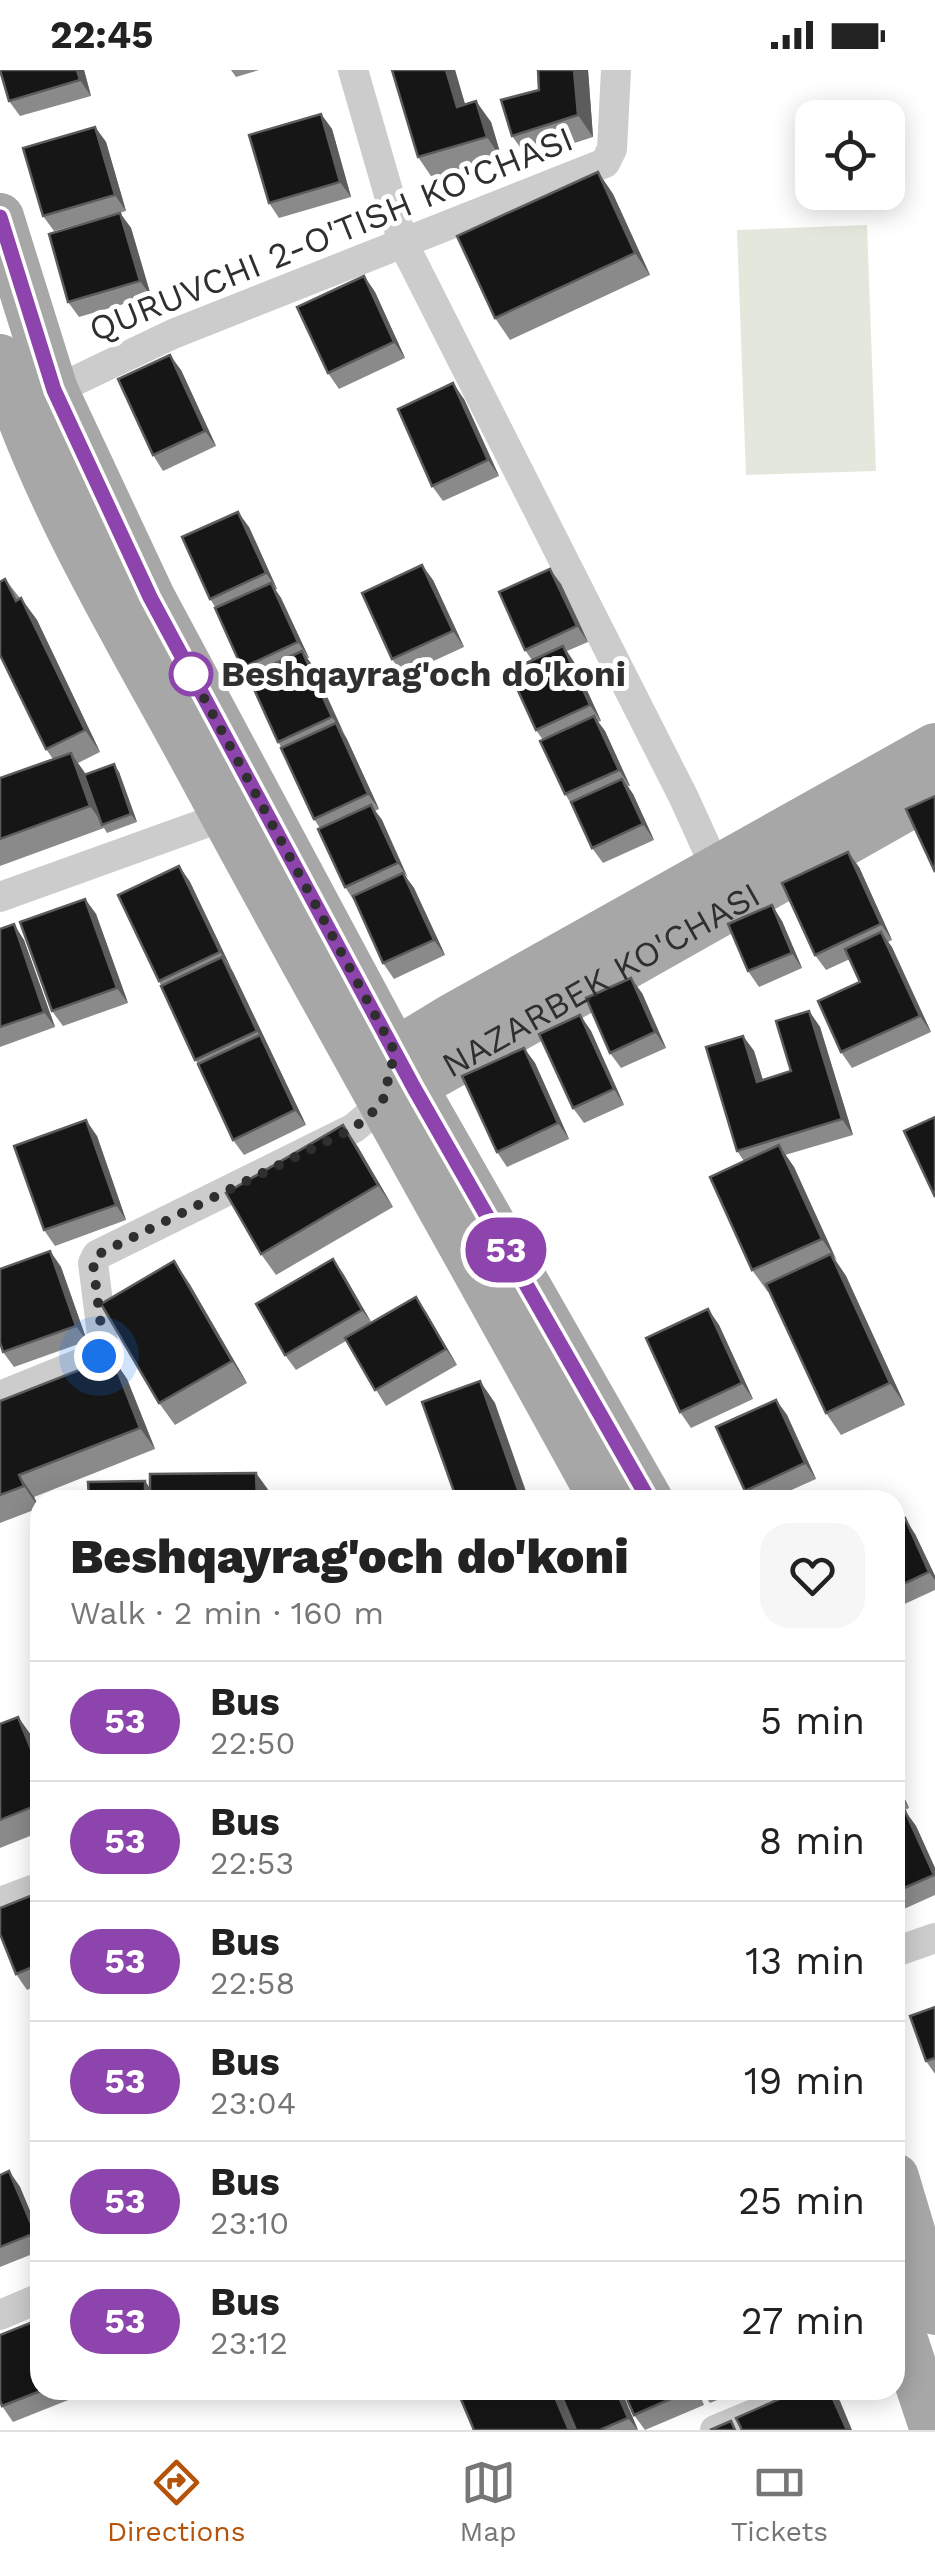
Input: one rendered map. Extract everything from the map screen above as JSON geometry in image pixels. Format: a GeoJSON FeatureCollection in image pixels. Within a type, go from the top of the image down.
{"type":"FeatureCollection","features":[{"type":"Feature","properties":{"kind":"main road"},"geometry":{"type":"LineString","coordinates":[[0,217],[24,406]]}},
{"type":"Feature","properties":{"kind":"main road"},"geometry":{"type":"LineString","coordinates":[[0,358],[24,406],[125,546],[243,810],[397,1081],[643,1490]]}},
{"type":"Feature","properties":{"kind":"main road","name":"NAZARBEK KO'CHASI"},"geometry":{"type":"LineString","coordinates":[[397,1081],[724,887],[935,747]]}},
{"type":"Feature","properties":{"kind":"main road","name":"NAZARBEK KO'CHASI"},"geometry":{"type":"LineString","coordinates":[[724,887],[935,791]]}},
{"type":"Feature","properties":{"kind":"main road"},"geometry":{"type":"LineString","coordinates":[[397,1081],[597,1490]]}},
{"type":"Feature","properties":{"kind":"main road"},"geometry":{"type":"LineString","coordinates":[[905,2211],[935,2311]]}},
{"type":"Feature","properties":{"kind":"main road"},"geometry":{"type":"LineString","coordinates":[[905,2356],[934,2430]]}},
{"type":"Feature","properties":{"kind":"street"},"geometry":{"type":"LineString","coordinates":[[353,70],[403,243],[684,798],[724,887]]}},
{"type":"Feature","properties":{"kind":"street","name":"QURUVCHI 2-O'TISH KO'CHASI"},"geometry":{"type":"LineString","coordinates":[[24,406],[173,334],[605,163],[612,149],[616,70]]}},
{"type":"Feature","properties":{"kind":"street"},"geometry":{"type":"LineString","coordinates":[[0,896],[243,810]]}},
{"type":"Feature","properties":{"kind":"street"},"geometry":{"type":"LineString","coordinates":[[0,1396],[99,1356],[103,1342],[93,1263],[97,1255],[354,1128],[397,1081]]}},
{"type":"Feature","properties":{"kind":"street"},"geometry":{"type":"LineString","coordinates":[[0,1902],[30,1891]]}},
{"type":"Feature","properties":{"kind":"street"},"geometry":{"type":"LineString","coordinates":[[905,1948],[935,1938]]}},
{"type":"Feature","properties":{"kind":"street"},"geometry":{"type":"LineString","coordinates":[[0,2314],[30,2302]]}},
{"type":"Feature","properties":{"kind":"street"},"geometry":{"type":"LineString","coordinates":[[716,2430],[788,2400]]}},
{"type":"Feature","properties":{"kind":"shaded area"},"geometry":{"type":"Polygon","coordinates":[[[867,225],[876,471],[746,475],[737,230],[867,225]]]}},
{"type":"Feature","properties":{"kind":"building"},"geometry":{"type":"Polygon","coordinates":[[[0,70],[77,70],[80,80],[9,101],[0,70]]]}},
{"type":"Feature","properties":{"kind":"building"},"geometry":{"type":"Polygon","coordinates":[[[392,70],[446,70],[457,107],[476,101],[487,137],[418,157],[392,70]]]}},
{"type":"Feature","properties":{"kind":"building"},"geometry":{"type":"Polygon","coordinates":[[[538,70],[574,70],[578,115],[512,136],[501,100],[539,90],[538,70]]]}},
{"type":"Feature","properties":{"kind":"building"},"geometry":{"type":"Polygon","coordinates":[[[321,114],[340,182],[269,203],[249,135],[321,114]]]}},
{"type":"Feature","properties":{"kind":"building"},"geometry":{"type":"Polygon","coordinates":[[[95,127],[115,195],[43,216],[23,148],[95,127]]]}},
{"type":"Feature","properties":{"kind":"building"},"geometry":{"type":"Polygon","coordinates":[[[598,172],[635,253],[495,318],[457,236],[598,172]]]}},
{"type":"Feature","properties":{"kind":"building"},"geometry":{"type":"Polygon","coordinates":[[[120,213],[140,281],[68,302],[49,234],[120,213]]]}},
{"type":"Feature","properties":{"kind":"building"},"geometry":{"type":"Polygon","coordinates":[[[364,276],[394,342],[328,373],[297,307],[364,276]]]}},
{"type":"Feature","properties":{"kind":"building"},"geometry":{"type":"Polygon","coordinates":[[[170,355],[205,431],[153,455],[118,379],[170,355]]]}},
{"type":"Feature","properties":{"kind":"building"},"geometry":{"type":"Polygon","coordinates":[[[453,383],[488,460],[432,486],[398,409],[453,383]]]}},
{"type":"Feature","properties":{"kind":"building"},"geometry":{"type":"Polygon","coordinates":[[[238,512],[266,573],[210,599],[182,537],[238,512]]]}},
{"type":"Feature","properties":{"kind":"building"},"geometry":{"type":"Polygon","coordinates":[[[422,565],[453,631],[392,659],[362,593],[422,565]]]}},
{"type":"Feature","properties":{"kind":"building"},"geometry":{"type":"Polygon","coordinates":[[[550,569],[577,626],[525,650],[499,592],[550,569]]]}},
{"type":"Feature","properties":{"kind":"building"},"geometry":{"type":"Polygon","coordinates":[[[5,579],[16,601],[21,598],[85,730],[46,749],[0,655],[0,582],[5,579]]]}},
{"type":"Feature","properties":{"kind":"building"},"geometry":{"type":"Polygon","coordinates":[[[271,583],[298,642],[242,668],[215,608],[271,583]]]}},
{"type":"Feature","properties":{"kind":"building"},"geometry":{"type":"Polygon","coordinates":[[[563,646],[590,705],[536,730],[509,671],[563,646]]]}},
{"type":"Feature","properties":{"kind":"building"},"geometry":{"type":"Polygon","coordinates":[[[302,651],[332,717],[278,742],[248,676],[302,651]]]}},
{"type":"Feature","properties":{"kind":"building"},"geometry":{"type":"Polygon","coordinates":[[[594,716],[619,770],[565,794],[540,741],[594,716]]]}},
{"type":"Feature","properties":{"kind":"building"},"geometry":{"type":"Polygon","coordinates":[[[336,723],[368,794],[314,819],[281,748],[336,723]]]}},
{"type":"Feature","properties":{"kind":"building"},"geometry":{"type":"Polygon","coordinates":[[[71,753],[90,806],[0,839],[0,778],[71,753]]]}},
{"type":"Feature","properties":{"kind":"building"},"geometry":{"type":"Polygon","coordinates":[[[114,764],[131,814],[102,825],[84,775],[114,764]]]}},
{"type":"Feature","properties":{"kind":"building"},"geometry":{"type":"Polygon","coordinates":[[[622,779],[643,824],[592,848],[571,802],[622,779]]]}},
{"type":"Feature","properties":{"kind":"building"},"geometry":{"type":"Polygon","coordinates":[[[935,796],[935,872],[906,809],[935,796]]]}},
{"type":"Feature","properties":{"kind":"building"},"geometry":{"type":"Polygon","coordinates":[[[371,805],[398,863],[345,887],[318,829],[371,805]]]}},
{"type":"Feature","properties":{"kind":"building"},"geometry":{"type":"Polygon","coordinates":[[[848,852],[881,924],[815,955],[782,883],[848,852]]]}},
{"type":"Feature","properties":{"kind":"building"},"geometry":{"type":"Polygon","coordinates":[[[179,866],[220,952],[159,981],[118,895],[179,866]]]}},
{"type":"Feature","properties":{"kind":"building"},"geometry":{"type":"Polygon","coordinates":[[[403,873],[434,940],[383,963],[353,896],[403,873]]]}},
{"type":"Feature","properties":{"kind":"building"},"geometry":{"type":"Polygon","coordinates":[[[85,899],[117,988],[52,1011],[20,922],[85,899]]]}},
{"type":"Feature","properties":{"kind":"building"},"geometry":{"type":"Polygon","coordinates":[[[772,905],[792,953],[748,971],[728,924],[772,905]]]}},
{"type":"Feature","properties":{"kind":"building"},"geometry":{"type":"Polygon","coordinates":[[[14,924],[44,1012],[0,1027],[0,929],[14,924]]]}},
{"type":"Feature","properties":{"kind":"building"},"geometry":{"type":"Polygon","coordinates":[[[881,932],[920,1016],[841,1052],[818,1001],[860,982],[845,949],[881,932]]]}},
{"type":"Feature","properties":{"kind":"building"},"geometry":{"type":"Polygon","coordinates":[[[222,957],[257,1031],[195,1060],[161,986],[222,957]]]}},
{"type":"Feature","properties":{"kind":"building"},"geometry":{"type":"Polygon","coordinates":[[[631,978],[655,1032],[610,1053],[586,998],[631,978]]]}},
{"type":"Feature","properties":{"kind":"building"},"geometry":{"type":"Polygon","coordinates":[[[809,1011],[842,1119],[737,1151],[706,1047],[743,1036],[757,1082],[791,1071],[776,1021],[809,1011]]]}},
{"type":"Feature","properties":{"kind":"building"},"geometry":{"type":"Polygon","coordinates":[[[580,1015],[614,1089],[573,1108],[539,1034],[580,1015]]]}},
{"type":"Feature","properties":{"kind":"building"},"geometry":{"type":"Polygon","coordinates":[[[260,1035],[295,1110],[233,1140],[198,1064],[260,1035]]]}},
{"type":"Feature","properties":{"kind":"building"},"geometry":{"type":"Polygon","coordinates":[[[524,1048],[558,1123],[497,1152],[462,1076],[524,1048]]]}},
{"type":"Feature","properties":{"kind":"building"},"geometry":{"type":"Polygon","coordinates":[[[935,1117],[935,1197],[904,1131],[935,1117]]]}},
{"type":"Feature","properties":{"kind":"building"},"geometry":{"type":"Polygon","coordinates":[[[86,1120],[116,1205],[44,1230],[14,1146],[86,1120]]]}},
{"type":"Feature","properties":{"kind":"building"},"geometry":{"type":"Polygon","coordinates":[[[343,1125],[378,1185],[261,1254],[226,1193],[343,1125]]]}},
{"type":"Feature","properties":{"kind":"building"},"geometry":{"type":"Polygon","coordinates":[[[779,1145],[822,1239],[752,1270],[710,1177],[779,1145]]]}},
{"type":"Feature","properties":{"kind":"building"},"geometry":{"type":"Polygon","coordinates":[[[50,1251],[76,1326],[3,1352],[0,1269],[50,1251]]]}},
{"type":"Feature","properties":{"kind":"building"},"geometry":{"type":"Polygon","coordinates":[[[831,1254],[890,1383],[826,1413],[766,1284],[831,1254]]]}},
{"type":"Feature","properties":{"kind":"building"},"geometry":{"type":"Polygon","coordinates":[[[333,1259],[362,1310],[285,1355],[256,1304],[333,1259]]]}},
{"type":"Feature","properties":{"kind":"building"},"geometry":{"type":"Polygon","coordinates":[[[174,1261],[232,1361],[159,1403],[101,1304],[174,1261]]]}},
{"type":"Feature","properties":{"kind":"building"},"geometry":{"type":"Polygon","coordinates":[[[416,1297],[446,1349],[375,1390],[345,1338],[416,1297]]]}},
{"type":"Feature","properties":{"kind":"building"},"geometry":{"type":"Polygon","coordinates":[[[708,1309],[742,1383],[680,1412],[646,1338],[708,1309]]]}},
{"type":"Feature","properties":{"kind":"building"},"geometry":{"type":"Polygon","coordinates":[[[112,1357],[140,1428],[19,1475],[24,1486],[0,1495],[0,1401],[112,1357]]]}},
{"type":"Feature","properties":{"kind":"building"},"geometry":{"type":"Polygon","coordinates":[[[480,1381],[518,1490],[453,1490],[422,1402],[480,1381]]]}},
{"type":"Feature","properties":{"kind":"building"},"geometry":{"type":"Polygon","coordinates":[[[776,1400],[805,1463],[745,1490],[716,1427],[776,1400]]]}},
{"type":"Feature","properties":{"kind":"building"},"geometry":{"type":"Polygon","coordinates":[[[256,1473],[257,1490],[150,1490],[150,1474],[256,1473]]]}},
{"type":"Feature","properties":{"kind":"building"},"geometry":{"type":"Polygon","coordinates":[[[145,1481],[145,1490],[88,1490],[88,1482],[145,1481]]]}},
{"type":"Feature","properties":{"kind":"building"},"geometry":{"type":"Polygon","coordinates":[[[905,1518],[929,1572],[905,1583],[905,1518]]]}},
{"type":"Feature","properties":{"kind":"building"},"geometry":{"type":"Polygon","coordinates":[[[18,1717],[30,1746],[30,1808],[0,1820],[0,1724],[18,1717]]]}},
{"type":"Feature","properties":{"kind":"building"},"geometry":{"type":"Polygon","coordinates":[[[905,1811],[934,1875],[905,1888],[905,1811]]]}},
{"type":"Feature","properties":{"kind":"building"},"geometry":{"type":"Polygon","coordinates":[[[30,1896],[30,1968],[16,1974],[0,1934],[0,1908],[30,1896]]]}},
{"type":"Feature","properties":{"kind":"building"},"geometry":{"type":"Polygon","coordinates":[[[935,2007],[935,2058],[926,2061],[910,2016],[935,2007]]]}},
{"type":"Feature","properties":{"kind":"building"},"geometry":{"type":"Polygon","coordinates":[[[9,2171],[30,2221],[30,2235],[0,2247],[0,2175],[9,2171]]]}},
{"type":"Feature","properties":{"kind":"building"},"geometry":{"type":"Polygon","coordinates":[[[30,2323],[30,2395],[2,2406],[0,2400],[0,2335],[30,2323]]]}},
{"type":"Feature","properties":{"kind":"building"},"geometry":{"type":"Polygon","coordinates":[[[461,2400],[556,2400],[569,2430],[474,2430],[461,2400]]]}},
{"type":"Feature","properties":{"kind":"building"},"geometry":{"type":"Polygon","coordinates":[[[563,2400],[620,2400],[628,2418],[600,2430],[576,2430],[563,2400]]]}},
{"type":"Feature","properties":{"kind":"building"},"geometry":{"type":"Polygon","coordinates":[[[627,2400],[668,2400],[634,2415],[627,2400]]]}},
{"type":"Feature","properties":{"kind":"building"},"geometry":{"type":"Polygon","coordinates":[[[777,2400],[834,2400],[847,2430],[742,2430],[736,2418],[777,2400]]]}},
{"type":"Feature","properties":{"kind":"building"},"geometry":{"type":"Polygon","coordinates":[[[731,2421],[735,2430],[710,2430],[731,2421]]]}},
{"type":"Feature","properties":{"kind":"bus line","name":"53"},"geometry":{"type":"LineString","coordinates":[[0,217],[54,390],[150,597],[414,1088],[643,1490]]}},
{"type":"Feature","properties":{"kind":"place","name":"Beshqayrag'och do'koni"},"geometry":{"type":"Point","coordinates":[191,674]}},
{"type":"Feature","properties":{"kind":"route"},"geometry":{"type":"LineString","coordinates":[[99,1356],[103,1342],[93,1263],[97,1255],[354,1128],[382,1104],[395,1052],[191,674]]}}]}
